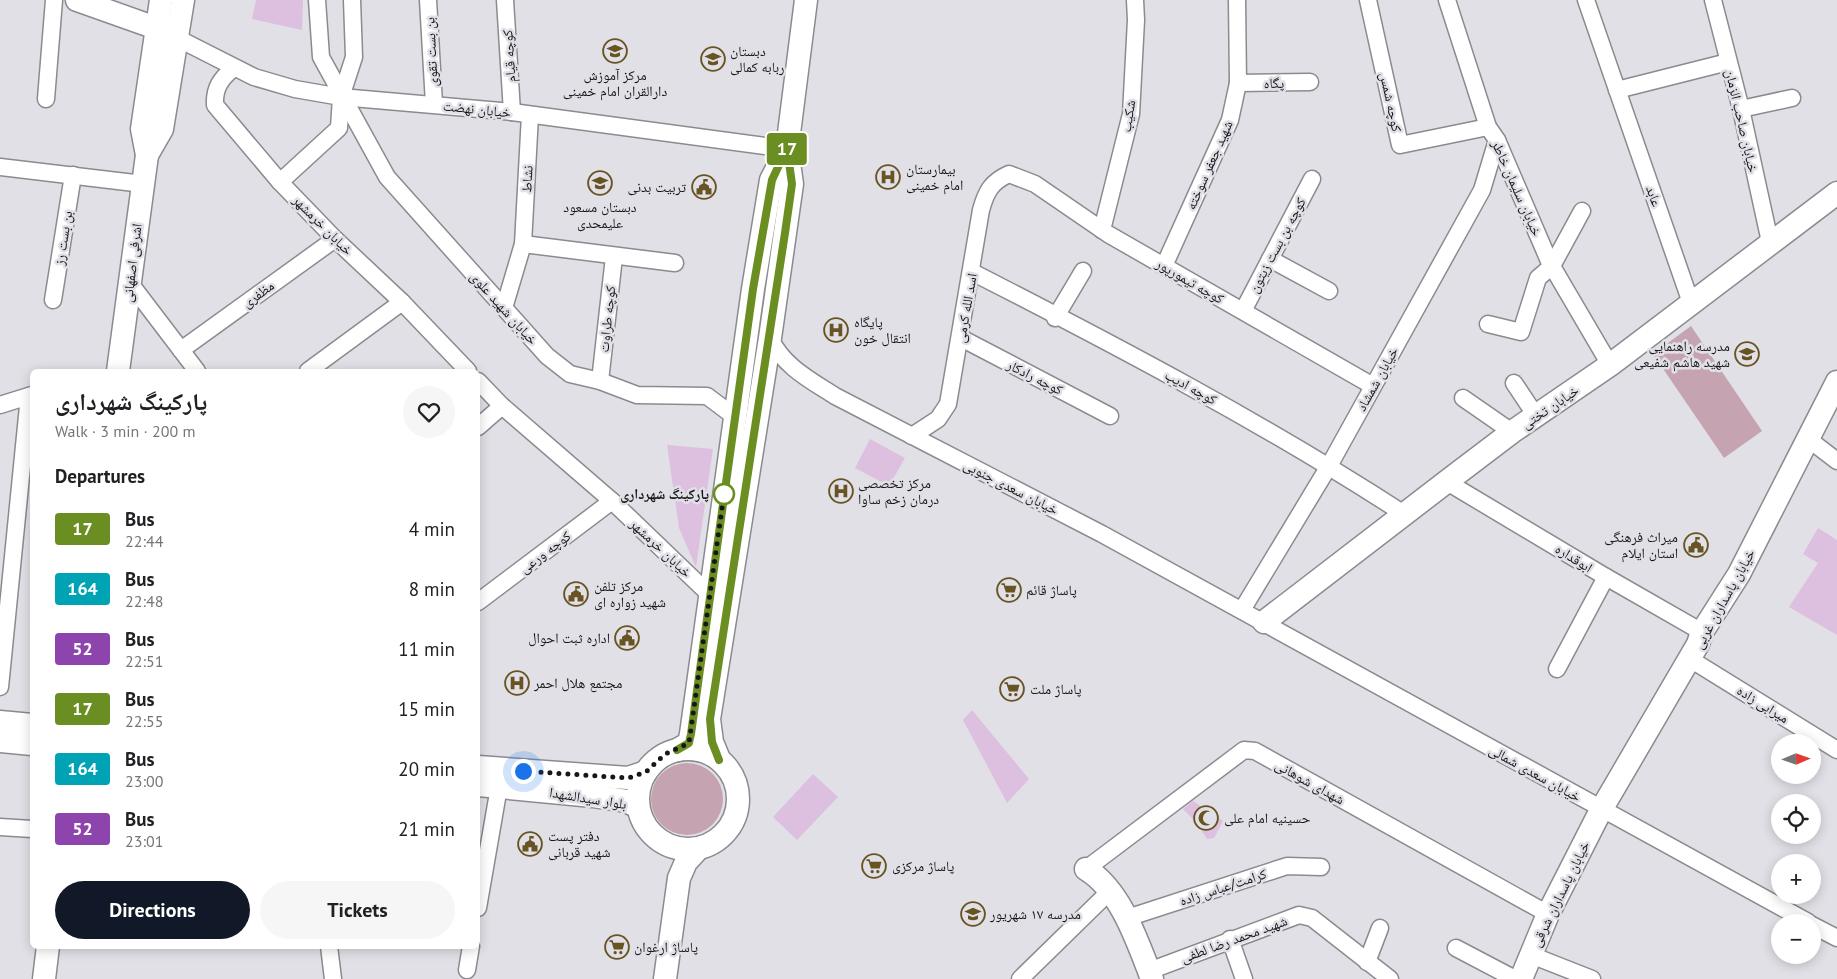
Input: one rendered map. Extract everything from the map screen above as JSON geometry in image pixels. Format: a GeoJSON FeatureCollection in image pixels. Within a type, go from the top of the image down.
{"type":"FeatureCollection","features":[{"type":"Feature","properties":{"kind":"main road"},"geometry":{"type":"LineString","coordinates":[[77,0],[156,28]]}},
{"type":"Feature","properties":{"kind":"main road","name":"اشرفی اصفهانی"},"geometry":{"type":"LineString","coordinates":[[147,155],[142,128],[161,0]]}},
{"type":"Feature","properties":{"kind":"main road","name":"اشرفی اصفهانی"},"geometry":{"type":"LineString","coordinates":[[118,369],[147,155],[162,129],[182,0]]}},
{"type":"Feature","properties":{"kind":"main road"},"geometry":{"type":"LineString","coordinates":[[677,750],[692,749],[706,752],[719,760],[730,771],[736,785],[738,801],[736,816],[727,832],[714,843],[698,849],[681,850],[666,845],[648,829],[638,807],[638,795],[646,772],[665,754],[689,743],[703,708],[770,338],[792,184],[787,148],[806,0]]}},
{"type":"Feature","properties":{"kind":"main road"},"geometry":{"type":"LineString","coordinates":[[719,760],[712,742],[710,719],[703,708],[710,594],[734,417],[772,180],[787,148]]}},
{"type":"Feature","properties":{"kind":"main road","name":"خیابان تختی"},"geometry":{"type":"LineString","coordinates":[[1264,622],[1512,432],[1610,365],[1837,193]]}},
{"type":"Feature","properties":{"kind":"main road","name":"خیابان پاسداران غربی"},"geometry":{"type":"LineString","coordinates":[[1601,810],[1690,659],[1702,632],[1739,574],[1837,382]]}},
{"type":"Feature","properties":{"kind":"main road"},"geometry":{"type":"LineString","coordinates":[[0,722],[30,724]]}},
{"type":"Feature","properties":{"kind":"main road"},"geometry":{"type":"LineString","coordinates":[[0,741],[30,744]]}},
{"type":"Feature","properties":{"kind":"main road","name":"بلوار سیدالشهدا"},"geometry":{"type":"LineString","coordinates":[[483,773],[628,778],[646,772]]}},
{"type":"Feature","properties":{"kind":"main road","name":"بلوار سیدالشهدا"},"geometry":{"type":"LineString","coordinates":[[483,773],[626,801],[638,807]]}},
{"type":"Feature","properties":{"kind":"main road","name":"خیابان پاسداران شرقی"},"geometry":{"type":"LineString","coordinates":[[1521,979],[1548,914],[1601,810]]}},
{"type":"Feature","properties":{"kind":"main road"},"geometry":{"type":"LineString","coordinates":[[666,845],[679,878]]}},
{"type":"Feature","properties":{"kind":"main road"},"geometry":{"type":"LineString","coordinates":[[665,979],[679,878],[686,862],[698,849]]}},
{"type":"Feature","properties":{"kind":"main road"},"geometry":{"type":"LineString","coordinates":[[1086,870],[1110,891],[1120,905],[1150,975]]}},
{"type":"Feature","properties":{"kind":"main road"},"geometry":{"type":"LineString","coordinates":[[44,979],[48,949]]}},
{"type":"Feature","properties":{"kind":"street"},"geometry":{"type":"LineString","coordinates":[[46,99],[54,0]]}},
{"type":"Feature","properties":{"kind":"street","name":"خیابان شهید علوی"},"geometry":{"type":"LineString","coordinates":[[317,0],[321,57],[341,97],[387,177],[547,356],[570,374],[600,381],[637,395],[708,396],[734,417]]}},
{"type":"Feature","properties":{"kind":"street"},"geometry":{"type":"LineString","coordinates":[[280,182],[339,128],[341,97],[354,57],[352,0]]}},
{"type":"Feature","properties":{"kind":"street","name":"بن بست تقوی"},"geometry":{"type":"LineString","coordinates":[[428,0],[434,104]]}},
{"type":"Feature","properties":{"kind":"street","name":"کوچه قیام"},"geometry":{"type":"LineString","coordinates":[[505,0],[512,112]]}},
{"type":"Feature","properties":{"kind":"street","name":"شکیب"},"geometry":{"type":"LineString","coordinates":[[1102,230],[1131,114],[1136,20],[1135,0]]}},
{"type":"Feature","properties":{"kind":"street","name":"شهید جعفر سوخته"},"geometry":{"type":"LineString","coordinates":[[1164,266],[1230,120],[1238,83],[1237,0]]}},
{"type":"Feature","properties":{"kind":"street","name":"کوچه شمس"},"geometry":{"type":"LineString","coordinates":[[1368,0],[1400,145],[1493,134]]}},
{"type":"Feature","properties":{"kind":"street","name":"خیابان سلیمان خاطر"},"geometry":{"type":"LineString","coordinates":[[1447,0],[1493,134],[1552,266],[1610,365]]}},
{"type":"Feature","properties":{"kind":"street","name":"خیابان صاحب الزمان"},"geometry":{"type":"LineString","coordinates":[[1713,0],[1741,109],[1770,242]]}},
{"type":"Feature","properties":{"kind":"street","name":"عابد"},"geometry":{"type":"LineString","coordinates":[[1590,1],[1617,90],[1691,303]]}},
{"type":"Feature","properties":{"kind":"street","name":"خیابان نهضت"},"geometry":{"type":"LineString","coordinates":[[177,38],[254,77],[295,89],[341,97],[512,112],[787,148]]}},
{"type":"Feature","properties":{"kind":"street"},"geometry":{"type":"LineString","coordinates":[[1617,90],[1728,62]]}},
{"type":"Feature","properties":{"kind":"street","name":"خیابان خرمشهر"},"geometry":{"type":"LineString","coordinates":[[234,68],[220,82],[214,93],[215,105],[280,182],[335,239],[402,302],[466,369]]}},
{"type":"Feature","properties":{"kind":"street","name":"پگاه"},"geometry":{"type":"LineString","coordinates":[[1238,83],[1310,82]]}},
{"type":"Feature","properties":{"kind":"street"},"geometry":{"type":"LineString","coordinates":[[1741,109],[1792,98]]}},
{"type":"Feature","properties":{"kind":"street","name":"نشاط"},"geometry":{"type":"LineString","coordinates":[[504,308],[523,244],[530,115]]}},
{"type":"Feature","properties":{"kind":"street","name":"خیابان شمشاد"},"geometry":{"type":"LineString","coordinates":[[1242,610],[1329,466],[1482,190],[1493,134]]}},
{"type":"Feature","properties":{"kind":"street"},"geometry":{"type":"LineString","coordinates":[[0,167],[142,184]]}},
{"type":"Feature","properties":{"kind":"street","name":"کوچه تیمورپور"},"geometry":{"type":"LineString","coordinates":[[1009,174],[1035,184],[1102,230],[1373,386]]}},
{"type":"Feature","properties":{"kind":"street","name":"اسد الله کرمی"},"geometry":{"type":"LineString","coordinates":[[912,436],[938,419],[948,404],[961,338],[981,210],[986,194],[996,180],[1009,174]]}},
{"type":"Feature","properties":{"kind":"street","name":"بن بست رز"},"geometry":{"type":"LineString","coordinates":[[53,300],[73,175]]}},
{"type":"Feature","properties":{"kind":"street","name":"کوچه بن بست زیتون"},"geometry":{"type":"LineString","coordinates":[[1243,311],[1312,179]]}},
{"type":"Feature","properties":{"kind":"street"},"geometry":{"type":"LineString","coordinates":[[1488,324],[1521,332],[1538,278],[1552,266],[1582,211]]}},
{"type":"Feature","properties":{"kind":"street","name":"مظفری"},"geometry":{"type":"LineString","coordinates":[[181,350],[335,239]]}},
{"type":"Feature","properties":{"kind":"street"},"geometry":{"type":"LineString","coordinates":[[523,244],[614,257],[675,263]]}},
{"type":"Feature","properties":{"kind":"street","name":"کوچه طراوت"},"geometry":{"type":"LineString","coordinates":[[600,381],[614,257]]}},
{"type":"Feature","properties":{"kind":"street"},"geometry":{"type":"LineString","coordinates":[[1270,259],[1329,291]]}},
{"type":"Feature","properties":{"kind":"street"},"geometry":{"type":"LineString","coordinates":[[1056,317],[1083,271]]}},
{"type":"Feature","properties":{"kind":"street","name":"کوچه ادیب"},"geometry":{"type":"LineString","coordinates":[[972,272],[1056,317],[1128,352],[1329,466],[1404,514]]}},
{"type":"Feature","properties":{"kind":"street"},"geometry":{"type":"LineString","coordinates":[[130,283],[195,369]]}},
{"type":"Feature","properties":{"kind":"street"},"geometry":{"type":"LineString","coordinates":[[311,369],[402,302]]}},
{"type":"Feature","properties":{"kind":"street","name":"خیابان سعدی جنوبی"},"geometry":{"type":"LineString","coordinates":[[770,338],[776,349],[794,370],[835,396],[1102,534],[1264,622]]}},
{"type":"Feature","properties":{"kind":"street","name":"کوچه رادکار"},"geometry":{"type":"LineString","coordinates":[[961,338],[1110,416]]}},
{"type":"Feature","properties":{"kind":"street","name":"خیابان خرمشهر"},"geometry":{"type":"LineString","coordinates":[[480,383],[502,406],[612,501],[710,594]]}},
{"type":"Feature","properties":{"kind":"street"},"geometry":{"type":"LineString","coordinates":[[1514,383],[1536,416]]}},
{"type":"Feature","properties":{"kind":"street"},"geometry":{"type":"LineString","coordinates":[[0,405],[30,395]]}},
{"type":"Feature","properties":{"kind":"street"},"geometry":{"type":"LineString","coordinates":[[1463,398],[1512,432]]}},
{"type":"Feature","properties":{"kind":"street"},"geometry":{"type":"LineString","coordinates":[[0,687],[30,404]]}},
{"type":"Feature","properties":{"kind":"street"},"geometry":{"type":"LineString","coordinates":[[480,425],[502,406]]}},
{"type":"Feature","properties":{"kind":"street"},"geometry":{"type":"LineString","coordinates":[[1808,438],[1837,460]]}},
{"type":"Feature","properties":{"kind":"street","name":"ابوقداره"},"geometry":{"type":"LineString","coordinates":[[1447,482],[1702,632]]}},
{"type":"Feature","properties":{"kind":"street","name":"کوچه ورعی"},"geometry":{"type":"LineString","coordinates":[[480,600],[612,501]]}},
{"type":"Feature","properties":{"kind":"street"},"geometry":{"type":"LineString","coordinates":[[1557,669],[1606,577]]}},
{"type":"Feature","properties":{"kind":"street","name":"خیابان سعدی شمالی"},"geometry":{"type":"LineString","coordinates":[[1264,622],[1601,810],[1793,914]]}},
{"type":"Feature","properties":{"kind":"street","name":"میرابی زاده"},"geometry":{"type":"LineString","coordinates":[[1690,659],[1837,750]]}},
{"type":"Feature","properties":{"kind":"street","name":"شهدای شوهانی"},"geometry":{"type":"LineString","coordinates":[[1086,870],[1244,750],[1255,751],[1548,914]]}},
{"type":"Feature","properties":{"kind":"street"},"geometry":{"type":"LineString","coordinates":[[480,875],[483,773]]}},
{"type":"Feature","properties":{"kind":"street"},"geometry":{"type":"LineString","coordinates":[[0,827],[30,829]]}},
{"type":"Feature","properties":{"kind":"street","name":"کرامت/عباس زاده"},"geometry":{"type":"LineString","coordinates":[[1127,918],[1287,866],[1321,867]]}},
{"type":"Feature","properties":{"kind":"street"},"geometry":{"type":"LineString","coordinates":[[1020,979],[1110,891]]}},
{"type":"Feature","properties":{"kind":"street","name":"شهید محمد رضا لطفی"},"geometry":{"type":"LineString","coordinates":[[1150,975],[1230,939],[1299,915],[1312,918],[1390,979]]}},
{"type":"Feature","properties":{"kind":"street"},"geometry":{"type":"LineString","coordinates":[[1368,962],[1380,928]]}},
{"type":"Feature","properties":{"kind":"street"},"geometry":{"type":"LineString","coordinates":[[1821,930],[1837,938]]}},
{"type":"Feature","properties":{"kind":"street"},"geometry":{"type":"LineString","coordinates":[[1230,939],[1244,979]]}},
{"type":"Feature","properties":{"kind":"street"},"geometry":{"type":"LineString","coordinates":[[1456,948],[1515,979]]}},
{"type":"Feature","properties":{"kind":"street"},"geometry":{"type":"LineString","coordinates":[[329,949],[333,979]]}},
{"type":"Feature","properties":{"kind":"street"},"geometry":{"type":"LineString","coordinates":[[466,970],[470,949]]}},
{"type":"Feature","properties":{"kind":"street"},"geometry":{"type":"LineString","coordinates":[[1531,955],[1592,979]]}},
{"type":"Feature","properties":{"kind":"shaded area"},"geometry":{"type":"Polygon","coordinates":[[[1691,326],[1762,431],[1724,458],[1653,354],[1691,326]]]}},
{"type":"Feature","properties":{"kind":"shaded area"},"geometry":{"type":"Polygon","coordinates":[[[687,763],[701,766],[713,773],[720,785],[723,799],[720,813],[713,825],[701,832],[687,835],[673,832],[661,825],[654,813],[651,799],[654,785],[661,773],[673,766],[687,763]]]}},
{"type":"Feature","properties":{"kind":"building"},"geometry":{"type":"Polygon","coordinates":[[[256,0],[303,0],[302,30],[252,19],[256,0]]]}},
{"type":"Feature","properties":{"kind":"building"},"geometry":{"type":"Polygon","coordinates":[[[870,439],[905,458],[889,486],[855,468],[870,439]]]}},
{"type":"Feature","properties":{"kind":"building","name":"پارکینگ شهرداری"},"geometry":{"type":"Polygon","coordinates":[[[667,445],[713,449],[696,567],[679,528],[667,445]]]}},
{"type":"Feature","properties":{"kind":"building"},"geometry":{"type":"Polygon","coordinates":[[[1818,528],[1837,540],[1837,635],[1789,607],[1818,563],[1803,554],[1818,528]]]}},
{"type":"Feature","properties":{"kind":"building"},"geometry":{"type":"Polygon","coordinates":[[[972,710],[1029,779],[1007,803],[963,720],[972,710]]]}},
{"type":"Feature","properties":{"kind":"building"},"geometry":{"type":"Polygon","coordinates":[[[813,774],[838,797],[797,840],[773,817],[813,774]]]}},
{"type":"Feature","properties":{"kind":"building","name":"حسینیه امام علی"},"geometry":{"type":"Polygon","coordinates":[[[1193,801],[1223,821],[1214,838],[1207,839],[1196,822],[1183,809],[1193,801]]]}},
{"type":"Feature","properties":{"kind":"bus line","name":"17"},"geometry":{"type":"LineString","coordinates":[[677,750],[689,743],[691,734],[753,289],[772,180],[787,148],[792,184],[770,338],[710,719],[712,742],[719,760]]}},
{"type":"Feature","properties":{"kind":"place","name":"مرکز آموزش دارالقران امام خمینی"},"geometry":{"type":"Point","coordinates":[615,51]}},
{"type":"Feature","properties":{"kind":"place","name":"دبستان ربابه کمالی"},"geometry":{"type":"Point","coordinates":[713,59]}},
{"type":"Feature","properties":{"kind":"place","name":"بیمارستان امام خمینی"},"geometry":{"type":"Point","coordinates":[888,177]}},
{"type":"Feature","properties":{"kind":"place","name":"دبستان مسعود علیمحدی"},"geometry":{"type":"Point","coordinates":[600,183]}},
{"type":"Feature","properties":{"kind":"place","name":"تربیت بدنی"},"geometry":{"type":"Point","coordinates":[704,187]}},
{"type":"Feature","properties":{"kind":"place","name":"پایگاه انتقال خون"},"geometry":{"type":"Point","coordinates":[836,330]}},
{"type":"Feature","properties":{"kind":"place","name":"مدرسه راهنمایی شهید هاشم شفیعی"},"geometry":{"type":"Point","coordinates":[1747,354]}},
{"type":"Feature","properties":{"kind":"place","name":"مرکز تخصصی درمان زخم ساوا"},"geometry":{"type":"Point","coordinates":[841,491]}},
{"type":"Feature","properties":{"kind":"place","name":"پارکینگ شهرداری"},"geometry":{"type":"Point","coordinates":[724,494]}},
{"type":"Feature","properties":{"kind":"place","name":"میراث فرهنگی استان ایلام"},"geometry":{"type":"Point","coordinates":[1696,545]}},
{"type":"Feature","properties":{"kind":"place","name":"پاساژ قائم"},"geometry":{"type":"Point","coordinates":[1009,590]}},
{"type":"Feature","properties":{"kind":"place","name":"مرکز تلفن شهید زواره ای"},"geometry":{"type":"Point","coordinates":[576,594]}},
{"type":"Feature","properties":{"kind":"place","name":"اداره ثبت احوال"},"geometry":{"type":"Point","coordinates":[627,638]}},
{"type":"Feature","properties":{"kind":"place","name":"مجتمع هلال احمر"},"geometry":{"type":"Point","coordinates":[517,683]}},
{"type":"Feature","properties":{"kind":"place","name":"پاساژ ملت"},"geometry":{"type":"Point","coordinates":[1012,689]}},
{"type":"Feature","properties":{"kind":"place","name":"حسینیه امام علی"},"geometry":{"type":"Point","coordinates":[1206,818]}},
{"type":"Feature","properties":{"kind":"place","name":"دفتر پست شهید قربانی"},"geometry":{"type":"Point","coordinates":[530,844]}},
{"type":"Feature","properties":{"kind":"place","name":"پاساژ مرکزی"},"geometry":{"type":"Point","coordinates":[874,866]}},
{"type":"Feature","properties":{"kind":"place","name":"مدرسه ۱۷ شهریور"},"geometry":{"type":"Point","coordinates":[973,914]}},
{"type":"Feature","properties":{"kind":"place","name":"پاساژ ارغوان"},"geometry":{"type":"Point","coordinates":[617,947]}},
{"type":"Feature","properties":{"kind":"route"},"geometry":{"type":"LineString","coordinates":[[523,771],[590,777],[628,778],[646,772],[654,762],[665,754],[689,743],[724,494]]}}]}
